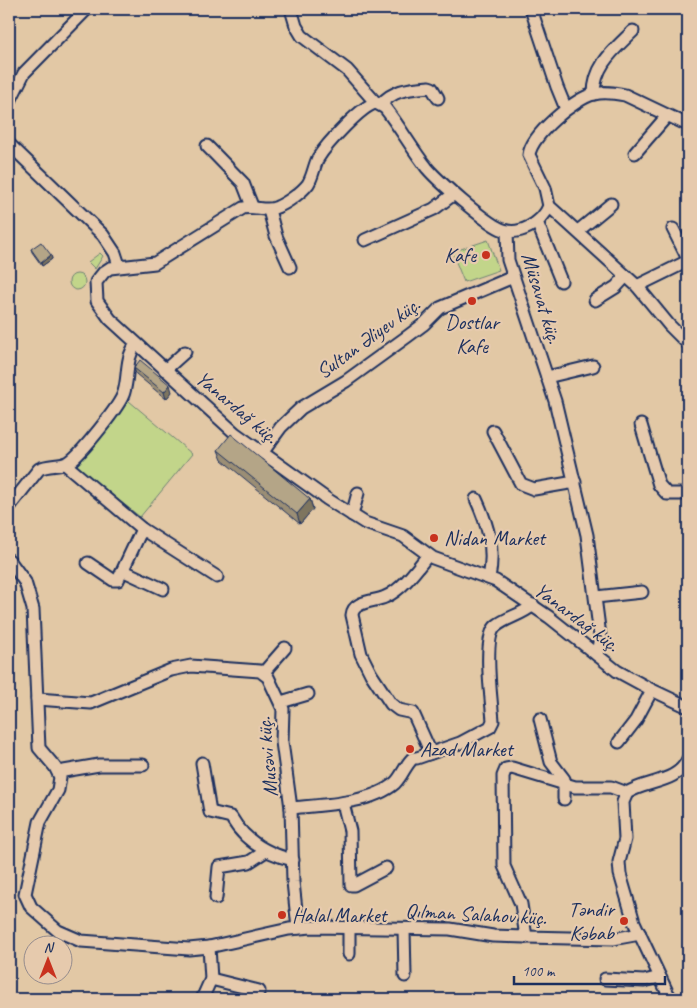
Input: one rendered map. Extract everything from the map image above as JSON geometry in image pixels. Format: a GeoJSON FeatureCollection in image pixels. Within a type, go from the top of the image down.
{"type":"FeatureCollection","features":[{"type":"Feature","properties":{"kind":"street"},"geometry":{"type":"LineString","coordinates":[[9,103],[18,81],[29,67],[87,9]]}},
{"type":"Feature","properties":{"kind":"street","name":"Müsavat küç."},"geometry":{"type":"LineString","coordinates":[[291,9],[296,26],[302,36],[347,70],[379,103],[429,169],[454,194],[496,226],[507,231],[507,252],[513,277],[561,420],[587,535],[600,642],[597,655]]}},
{"type":"Feature","properties":{"kind":"street"},"geometry":{"type":"LineString","coordinates":[[531,9],[566,109]]}},
{"type":"Feature","properties":{"kind":"street"},"geometry":{"type":"LineString","coordinates":[[594,94],[594,80],[599,68],[632,31]]}},
{"type":"Feature","properties":{"kind":"street"},"geometry":{"type":"LineString","coordinates":[[207,146],[243,184],[252,206],[269,210],[280,206],[305,187],[322,153],[366,107],[379,103],[400,90],[429,87],[438,98]]}},
{"type":"Feature","properties":{"kind":"street"},"geometry":{"type":"LineString","coordinates":[[688,125],[625,95],[616,93],[594,94],[577,101],[566,109],[535,138],[529,150],[530,160],[545,188],[549,206],[637,286],[669,325],[688,344]]}},
{"type":"Feature","properties":{"kind":"street"},"geometry":{"type":"LineString","coordinates":[[635,153],[667,116]]}},
{"type":"Feature","properties":{"kind":"street"},"geometry":{"type":"LineString","coordinates":[[9,144],[103,235],[111,244],[119,265]]}},
{"type":"Feature","properties":{"kind":"street"},"geometry":{"type":"LineString","coordinates":[[365,240],[434,209],[454,194]]}},
{"type":"Feature","properties":{"kind":"street"},"geometry":{"type":"LineString","coordinates":[[578,232],[611,204]]}},
{"type":"Feature","properties":{"kind":"street","name":"Yanardağ küç."},"geometry":{"type":"LineString","coordinates":[[252,206],[236,212],[155,262],[119,265],[110,268],[98,278],[96,296],[101,308],[136,344],[235,433],[352,515],[365,523],[403,536],[428,555],[489,578],[532,605],[617,671],[688,707]]}},
{"type":"Feature","properties":{"kind":"street"},"geometry":{"type":"LineString","coordinates":[[507,231],[523,230],[546,213],[549,206]]}},
{"type":"Feature","properties":{"kind":"street"},"geometry":{"type":"LineString","coordinates":[[269,210],[276,236],[290,267]]}},
{"type":"Feature","properties":{"kind":"street"},"geometry":{"type":"LineString","coordinates":[[536,222],[561,281]]}},
{"type":"Feature","properties":{"kind":"street"},"geometry":{"type":"LineString","coordinates":[[637,286],[686,262],[687,258],[673,229]]}},
{"type":"Feature","properties":{"kind":"street"},"geometry":{"type":"LineString","coordinates":[[595,300],[616,287],[626,276]]}},
{"type":"Feature","properties":{"kind":"street","name":"Sultan Əliyev küç."},"geometry":{"type":"LineString","coordinates":[[262,452],[281,427],[301,408],[346,380],[408,336],[424,324],[440,308],[513,277]]}},
{"type":"Feature","properties":{"kind":"street"},"geometry":{"type":"LineString","coordinates":[[9,507],[39,469],[65,464],[77,455],[120,401],[125,390],[129,356],[136,344]]}},
{"type":"Feature","properties":{"kind":"street"},"geometry":{"type":"LineString","coordinates":[[165,370],[185,352]]}},
{"type":"Feature","properties":{"kind":"street"},"geometry":{"type":"LineString","coordinates":[[547,377],[593,366]]}},
{"type":"Feature","properties":{"kind":"street"},"geometry":{"type":"LineString","coordinates":[[641,424],[662,490],[673,495],[688,494]]}},
{"type":"Feature","properties":{"kind":"street"},"geometry":{"type":"LineString","coordinates":[[493,431],[521,484],[534,489],[575,482]]}},
{"type":"Feature","properties":{"kind":"street"},"geometry":{"type":"LineString","coordinates":[[65,464],[142,529],[217,577]]}},
{"type":"Feature","properties":{"kind":"street"},"geometry":{"type":"LineString","coordinates":[[352,515],[358,493]]}},
{"type":"Feature","properties":{"kind":"street"},"geometry":{"type":"LineString","coordinates":[[476,499],[488,524],[491,562],[489,578]]}},
{"type":"Feature","properties":{"kind":"street"},"geometry":{"type":"LineString","coordinates":[[88,563],[113,580],[121,578],[142,529]]}},
{"type":"Feature","properties":{"kind":"street"},"geometry":{"type":"LineString","coordinates":[[428,555],[391,594],[358,605],[353,608],[352,615],[361,654],[371,674],[391,704],[399,710],[413,713],[431,753]]}},
{"type":"Feature","properties":{"kind":"street"},"geometry":{"type":"LineString","coordinates":[[9,560],[25,582],[33,609],[39,748],[58,772],[99,765],[143,765]]}},
{"type":"Feature","properties":{"kind":"street"},"geometry":{"type":"LineString","coordinates":[[124,571],[162,589]]}},
{"type":"Feature","properties":{"kind":"street"},"geometry":{"type":"LineString","coordinates":[[596,597],[642,592]]}},
{"type":"Feature","properties":{"kind":"street"},"geometry":{"type":"LineString","coordinates":[[291,808],[343,803],[387,789],[401,776],[412,758],[460,743],[490,727],[493,721],[490,662],[491,632],[495,626],[526,611],[532,605]]}},
{"type":"Feature","properties":{"kind":"street"},"geometry":{"type":"LineString","coordinates":[[37,700],[91,703],[171,670],[186,666],[264,672],[285,648]]}},
{"type":"Feature","properties":{"kind":"street","name":"Musəvi küç."},"geometry":{"type":"LineString","coordinates":[[264,672],[281,702],[284,716],[282,742],[291,808],[292,860],[298,928]]}},
{"type":"Feature","properties":{"kind":"street"},"geometry":{"type":"LineString","coordinates":[[619,742],[636,720],[652,690]]}},
{"type":"Feature","properties":{"kind":"street"},"geometry":{"type":"LineString","coordinates":[[281,702],[308,694]]}},
{"type":"Feature","properties":{"kind":"street"},"geometry":{"type":"LineString","coordinates":[[540,719],[551,762],[564,779],[564,799]]}},
{"type":"Feature","properties":{"kind":"street"},"geometry":{"type":"LineString","coordinates":[[202,763],[210,812],[231,817],[245,837],[271,854],[292,860]]}},
{"type":"Feature","properties":{"kind":"street"},"geometry":{"type":"LineString","coordinates":[[526,937],[521,904],[507,876],[502,858],[504,772],[506,769],[512,768],[585,788],[611,787],[627,793],[660,782],[687,766]]}},
{"type":"Feature","properties":{"kind":"street","name":"Qılman Salahov küç."},"geometry":{"type":"LineString","coordinates":[[58,772],[59,784],[40,822],[26,887],[26,898],[31,907],[52,927],[74,939],[189,949],[209,947],[298,928],[462,930],[492,936],[614,939],[640,934]]}},
{"type":"Feature","properties":{"kind":"street"},"geometry":{"type":"LineString","coordinates":[[627,793],[624,802],[625,840],[620,867],[631,913],[672,999]]}},
{"type":"Feature","properties":{"kind":"street"},"geometry":{"type":"LineString","coordinates":[[343,803],[350,831],[351,885],[354,886],[386,868]]}},
{"type":"Feature","properties":{"kind":"street"},"geometry":{"type":"LineString","coordinates":[[216,898],[218,868],[250,862],[266,850]]}},
{"type":"Feature","properties":{"kind":"street"},"geometry":{"type":"LineString","coordinates":[[349,928],[349,954]]}},
{"type":"Feature","properties":{"kind":"street"},"geometry":{"type":"LineString","coordinates":[[404,929],[405,976]]}},
{"type":"Feature","properties":{"kind":"street"},"geometry":{"type":"LineString","coordinates":[[202,999],[211,979],[209,947]]}},
{"type":"Feature","properties":{"kind":"street"},"geometry":{"type":"LineString","coordinates":[[605,979],[644,982],[660,977]]}},
{"type":"Feature","properties":{"kind":"street"},"geometry":{"type":"LineString","coordinates":[[211,979],[259,991]]}},
{"type":"Feature","properties":{"kind":"green space"},"geometry":{"type":"Polygon","coordinates":[[[488,240],[499,270],[464,282],[452,252],[488,240]]]}},
{"type":"Feature","properties":{"kind":"green space"},"geometry":{"type":"Polygon","coordinates":[[[100,253],[103,256],[95,269],[88,262],[100,253]]]}},
{"type":"Feature","properties":{"kind":"green space"},"geometry":{"type":"Polygon","coordinates":[[[77,274],[83,276],[85,282],[83,288],[77,290],[71,288],[69,282],[71,276],[77,274]]]}},
{"type":"Feature","properties":{"kind":"green space"},"geometry":{"type":"Polygon","coordinates":[[[129,401],[192,454],[140,517],[76,466],[129,401]]]}},
{"type":"Feature","properties":{"kind":"building"},"geometry":{"type":"Polygon","coordinates":[[[41,242],[51,255],[41,263],[31,249],[41,242]]]}},
{"type":"Feature","properties":{"kind":"building"},"geometry":{"type":"Polygon","coordinates":[[[140,360],[170,385],[164,392],[134,368],[140,360]]]}},
{"type":"Feature","properties":{"kind":"building"},"geometry":{"type":"Polygon","coordinates":[[[231,434],[310,499],[297,514],[218,450],[231,434]]]}},
{"type":"Feature","properties":{"kind":"place","name":"Kafe"},"geometry":{"type":"Point","coordinates":[486,255]}},
{"type":"Feature","properties":{"kind":"place","name":"Dostlar Kafe"},"geometry":{"type":"Point","coordinates":[472,301]}},
{"type":"Feature","properties":{"kind":"place","name":"Nidan Market"},"geometry":{"type":"Point","coordinates":[434,538]}},
{"type":"Feature","properties":{"kind":"place","name":"Azad Market"},"geometry":{"type":"Point","coordinates":[410,749]}},
{"type":"Feature","properties":{"kind":"place","name":"Halal Market"},"geometry":{"type":"Point","coordinates":[282,915]}},
{"type":"Feature","properties":{"kind":"place","name":"Təndir Kəbab"},"geometry":{"type":"Point","coordinates":[624,921]}}]}
